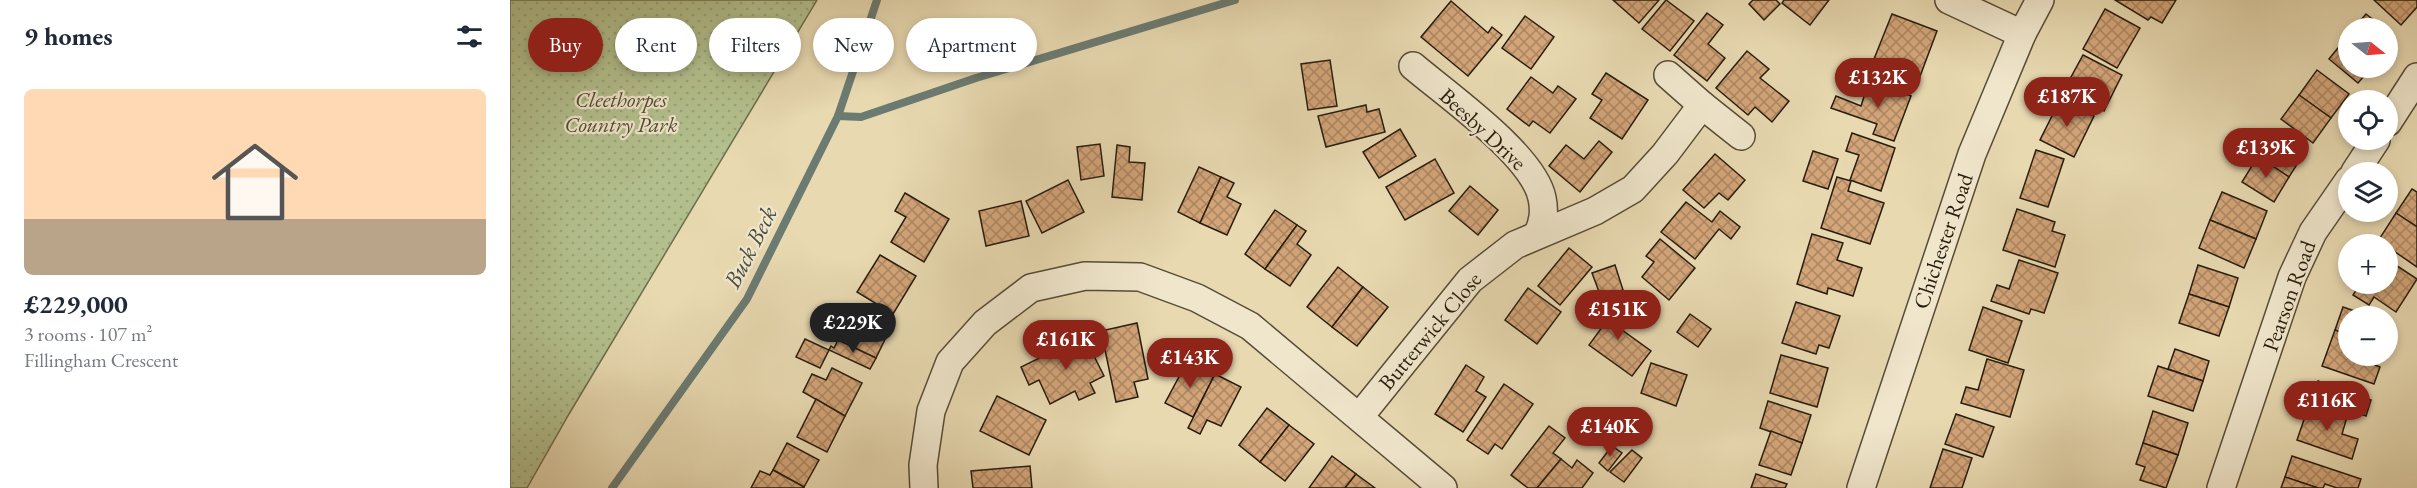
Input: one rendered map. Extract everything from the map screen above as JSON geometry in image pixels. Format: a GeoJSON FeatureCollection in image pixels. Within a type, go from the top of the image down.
{"type":"FeatureCollection","features":[{"type":"Feature","properties":{"kind":"street"},"geometry":{"type":"LineString","coordinates":[[1949,0],[2022,34]]}},
{"type":"Feature","properties":{"kind":"street","name":"Chichester Road"},"geometry":{"type":"LineString","coordinates":[[1861,488],[1972,154],[2022,34],[2040,0]]}},
{"type":"Feature","properties":{"kind":"street","name":"Beesby Drive"},"geometry":{"type":"LineString","coordinates":[[1413,66],[1514,152],[1531,174],[1542,196],[1544,218],[1538,234]]}},
{"type":"Feature","properties":{"kind":"street"},"geometry":{"type":"LineString","coordinates":[[1668,75],[1741,136]]}},
{"type":"Feature","properties":{"kind":"street"},"geometry":{"type":"LineString","coordinates":[[2398,106],[2417,77]]}},
{"type":"Feature","properties":{"kind":"street","name":"Butterwick Close"},"geometry":{"type":"LineString","coordinates":[[1360,416],[1470,280],[1496,257],[1538,234],[1595,211],[1633,189],[1665,154],[1702,105]]}},
{"type":"Feature","properties":{"kind":"street","name":"Pearson Road"},"geometry":{"type":"LineString","coordinates":[[2221,488],[2292,277],[2313,232],[2338,196]]}},
{"type":"Feature","properties":{"kind":"street"},"geometry":{"type":"LineString","coordinates":[[924,488],[923,465],[931,411],[950,362],[985,323],[1031,288],[1085,276],[1140,277],[1223,311],[1250,326],[1443,488]]}},
{"type":"Feature","properties":{"kind":"green space","name":"Cleethorpes Country Park"},"geometry":{"type":"Polygon","coordinates":[[[510,0],[817,0],[801,27],[801,18],[709,18],[709,72],[774,72],[527,488],[510,488],[510,0]]]}},
{"type":"Feature","properties":{"kind":"building"},"geometry":{"type":"Polygon","coordinates":[[[1613,0],[1659,0],[1639,23],[1613,0]]]}},
{"type":"Feature","properties":{"kind":"building"},"geometry":{"type":"Polygon","coordinates":[[[1666,0],[1694,21],[1670,51],[1642,29],[1666,0]]]}},
{"type":"Feature","properties":{"kind":"building"},"geometry":{"type":"Polygon","coordinates":[[[1753,0],[1776,0],[1780,4],[1764,20],[1749,4],[1753,0]]]}},
{"type":"Feature","properties":{"kind":"building"},"geometry":{"type":"Polygon","coordinates":[[[1784,0],[1829,0],[1810,25],[1782,3],[1784,0]]]}},
{"type":"Feature","properties":{"kind":"building"},"geometry":{"type":"Polygon","coordinates":[[[2115,0],[2176,0],[2162,23],[2151,17],[2148,20],[2115,0]]]}},
{"type":"Feature","properties":{"kind":"building"},"geometry":{"type":"Polygon","coordinates":[[[2374,0],[2417,0],[2417,7],[2401,25],[2398,18],[2393,18],[2374,0]]]}},
{"type":"Feature","properties":{"kind":"building"},"geometry":{"type":"Polygon","coordinates":[[[1451,1],[1488,33],[1492,27],[1502,35],[1468,76],[1421,37],[1451,1]]]}},
{"type":"Feature","properties":{"kind":"building"},"geometry":{"type":"Polygon","coordinates":[[[2105,9],[2140,28],[2117,68],[2083,49],[2105,9]]]}},
{"type":"Feature","properties":{"kind":"building"},"geometry":{"type":"Polygon","coordinates":[[[1707,13],[1723,25],[1708,44],[1725,58],[1707,81],[1674,55],[1707,13]]]}},
{"type":"Feature","properties":{"kind":"building"},"geometry":{"type":"Polygon","coordinates":[[[1892,14],[1937,31],[1916,87],[1870,69],[1892,14]]]}},
{"type":"Feature","properties":{"kind":"building"},"geometry":{"type":"Polygon","coordinates":[[[1525,16],[1554,37],[1531,69],[1502,48],[1525,16]]]}},
{"type":"Feature","properties":{"kind":"building"},"geometry":{"type":"Polygon","coordinates":[[[2338,48],[2338,66],[2329,59],[2338,48]]]}},
{"type":"Feature","properties":{"kind":"building"},"geometry":{"type":"Polygon","coordinates":[[[1747,51],[1769,69],[1760,78],[1789,101],[1772,122],[1755,107],[1748,115],[1716,88],[1747,51]]]}},
{"type":"Feature","properties":{"kind":"building"},"geometry":{"type":"Polygon","coordinates":[[[2083,55],[2122,75],[2104,111],[2064,90],[2083,55]]]}},
{"type":"Feature","properties":{"kind":"building"},"geometry":{"type":"Polygon","coordinates":[[[1330,60],[1337,106],[1308,110],[1301,64],[1330,60]]]}},
{"type":"Feature","properties":{"kind":"building"},"geometry":{"type":"Polygon","coordinates":[[[2317,70],[2344,90],[2338,90],[2338,109],[2331,118],[2299,95],[2317,70]]]}},
{"type":"Feature","properties":{"kind":"building"},"geometry":{"type":"Polygon","coordinates":[[[1606,73],[1648,100],[1622,139],[1590,118],[1602,100],[1592,94],[1606,73]]]}},
{"type":"Feature","properties":{"kind":"building"},"geometry":{"type":"Polygon","coordinates":[[[1531,77],[1553,93],[1558,86],[1576,99],[1550,133],[1533,121],[1529,126],[1507,109],[1531,77]]]}},
{"type":"Feature","properties":{"kind":"building"},"geometry":{"type":"Polygon","coordinates":[[[2352,78],[2362,78],[2358,83],[2352,78]]]}},
{"type":"Feature","properties":{"kind":"building"},"geometry":{"type":"Polygon","coordinates":[[[1869,81],[1911,96],[1894,141],[1873,134],[1877,124],[1831,108],[1836,96],[1861,106],[1869,81]]]}},
{"type":"Feature","properties":{"kind":"building"},"geometry":{"type":"Polygon","coordinates":[[[2299,95],[2331,118],[2313,143],[2281,119],[2299,95]]]}},
{"type":"Feature","properties":{"kind":"building"},"geometry":{"type":"Polygon","coordinates":[[[2060,100],[2094,116],[2074,157],[2040,140],[2060,100]]]}},
{"type":"Feature","properties":{"kind":"building"},"geometry":{"type":"Polygon","coordinates":[[[1366,105],[1367,112],[1379,109],[1385,132],[1326,147],[1318,116],[1366,105]]]}},
{"type":"Feature","properties":{"kind":"building"},"geometry":{"type":"Polygon","coordinates":[[[1400,129],[1416,156],[1379,178],[1363,152],[1400,129]]]}},
{"type":"Feature","properties":{"kind":"building"},"geometry":{"type":"Polygon","coordinates":[[[2266,131],[2303,155],[2289,177],[2252,153],[2266,131]]]}},
{"type":"Feature","properties":{"kind":"building"},"geometry":{"type":"Polygon","coordinates":[[[1852,133],[1895,148],[1881,191],[1850,180],[1859,155],[1846,151],[1852,133]]]}},
{"type":"Feature","properties":{"kind":"building"},"geometry":{"type":"Polygon","coordinates":[[[1599,141],[1612,152],[1580,192],[1549,166],[1566,145],[1584,159],[1599,141]]]}},
{"type":"Feature","properties":{"kind":"building"},"geometry":{"type":"Polygon","coordinates":[[[1100,144],[1104,176],[1081,180],[1077,147],[1100,144]]]}},
{"type":"Feature","properties":{"kind":"building"},"geometry":{"type":"Polygon","coordinates":[[[1117,145],[1130,147],[1129,162],[1145,163],[1142,200],[1112,197],[1117,145]]]}},
{"type":"Feature","properties":{"kind":"building"},"geometry":{"type":"Polygon","coordinates":[[[2036,150],[2064,159],[2048,207],[2020,198],[2036,150]]]}},
{"type":"Feature","properties":{"kind":"building"},"geometry":{"type":"Polygon","coordinates":[[[1813,151],[1838,159],[1828,189],[1803,181],[1813,151]]]}},
{"type":"Feature","properties":{"kind":"building"},"geometry":{"type":"Polygon","coordinates":[[[1715,154],[1745,180],[1728,200],[1719,193],[1704,208],[1683,190],[1715,154]]]}},
{"type":"Feature","properties":{"kind":"building"},"geometry":{"type":"Polygon","coordinates":[[[2258,156],[2289,177],[2274,202],[2242,182],[2258,156]]]}},
{"type":"Feature","properties":{"kind":"building"},"geometry":{"type":"Polygon","coordinates":[[[1435,159],[1454,193],[1405,220],[1386,187],[1435,159]]]}},
{"type":"Feature","properties":{"kind":"building"},"geometry":{"type":"Polygon","coordinates":[[[1199,167],[1221,177],[1200,223],[1178,212],[1199,167]]]}},
{"type":"Feature","properties":{"kind":"building"},"geometry":{"type":"Polygon","coordinates":[[[1221,177],[1234,183],[1227,197],[1241,204],[1227,235],[1200,223],[1221,177]]]}},
{"type":"Feature","properties":{"kind":"building"},"geometry":{"type":"Polygon","coordinates":[[[1837,177],[1851,181],[1848,191],[1884,203],[1870,244],[1821,228],[1837,177]]]}},
{"type":"Feature","properties":{"kind":"building"},"geometry":{"type":"Polygon","coordinates":[[[1068,180],[1084,212],[1042,233],[1026,201],[1068,180]]]}},
{"type":"Feature","properties":{"kind":"building"},"geometry":{"type":"Polygon","coordinates":[[[1470,186],[1498,210],[1478,235],[1449,211],[1470,186]]]}},
{"type":"Feature","properties":{"kind":"building"},"geometry":{"type":"Polygon","coordinates":[[[2412,189],[2417,192],[2417,227],[2398,214],[2398,210],[2412,189]]]}},
{"type":"Feature","properties":{"kind":"building"},"geometry":{"type":"Polygon","coordinates":[[[2222,192],[2267,211],[2256,239],[2210,220],[2222,192]]]}},
{"type":"Feature","properties":{"kind":"building"},"geometry":{"type":"Polygon","coordinates":[[[905,193],[949,219],[924,262],[891,242],[906,217],[895,211],[905,193]]]}},
{"type":"Feature","properties":{"kind":"building"},"geometry":{"type":"Polygon","coordinates":[[[1021,201],[1029,236],[986,246],[979,211],[1021,201]]]}},
{"type":"Feature","properties":{"kind":"building"},"geometry":{"type":"Polygon","coordinates":[[[1686,202],[1712,222],[1720,211],[1740,227],[1731,239],[1719,229],[1695,259],[1661,232],[1686,202]]]}},
{"type":"Feature","properties":{"kind":"building"},"geometry":{"type":"Polygon","coordinates":[[[2017,209],[2055,222],[2052,231],[2065,235],[2055,267],[2003,250],[2017,209]]]}},
{"type":"Feature","properties":{"kind":"building"},"geometry":{"type":"Polygon","coordinates":[[[1275,210],[1297,225],[1265,269],[1245,254],[1275,210]]]}},
{"type":"Feature","properties":{"kind":"building"},"geometry":{"type":"Polygon","coordinates":[[[2398,214],[2417,227],[2417,267],[2398,254],[2398,234],[2382,234],[2390,222],[2398,222],[2398,214]]]}},
{"type":"Feature","properties":{"kind":"building"},"geometry":{"type":"Polygon","coordinates":[[[2210,220],[2256,239],[2244,268],[2199,248],[2210,220]]]}},
{"type":"Feature","properties":{"kind":"building"},"geometry":{"type":"Polygon","coordinates":[[[1297,225],[1306,231],[1297,244],[1311,255],[1290,286],[1265,269],[1297,225]]]}},
{"type":"Feature","properties":{"kind":"building"},"geometry":{"type":"Polygon","coordinates":[[[1812,234],[1843,243],[1837,260],[1862,268],[1853,296],[1828,288],[1827,294],[1797,284],[1812,234]]]}},
{"type":"Feature","properties":{"kind":"building"},"geometry":{"type":"Polygon","coordinates":[[[1660,239],[1695,268],[1669,300],[1642,277],[1654,262],[1646,256],[1660,239]]]}},
{"type":"Feature","properties":{"kind":"building"},"geometry":{"type":"Polygon","coordinates":[[[1569,248],[1592,267],[1560,305],[1538,286],[1569,248]]]}},
{"type":"Feature","properties":{"kind":"building"},"geometry":{"type":"Polygon","coordinates":[[[880,255],[916,276],[893,314],[857,292],[880,255]]]}},
{"type":"Feature","properties":{"kind":"building"},"geometry":{"type":"Polygon","coordinates":[[[2019,260],[2058,273],[2044,313],[2031,309],[2029,314],[1991,301],[1997,285],[2009,289],[2019,260]]]}},
{"type":"Feature","properties":{"kind":"building"},"geometry":{"type":"Polygon","coordinates":[[[1615,265],[1623,290],[1601,297],[1592,273],[1615,265]]]}},
{"type":"Feature","properties":{"kind":"building"},"geometry":{"type":"Polygon","coordinates":[[[2198,265],[2238,278],[2229,307],[2189,294],[2198,265]]]}},
{"type":"Feature","properties":{"kind":"building"},"geometry":{"type":"Polygon","coordinates":[[[1338,267],[1363,287],[1332,327],[1307,307],[1338,267]]]}},
{"type":"Feature","properties":{"kind":"building"},"geometry":{"type":"Polygon","coordinates":[[[2398,267],[2417,279],[2398,309],[2398,306],[2387,306],[2374,297],[2369,305],[2353,295],[2398,294],[2398,267]]]}},
{"type":"Feature","properties":{"kind":"building"},"geometry":{"type":"Polygon","coordinates":[[[1363,287],[1388,307],[1357,346],[1332,327],[1363,287]]]}},
{"type":"Feature","properties":{"kind":"building"},"geometry":{"type":"Polygon","coordinates":[[[1528,288],[1561,312],[1537,344],[1505,320],[1528,288]]]}},
{"type":"Feature","properties":{"kind":"building"},"geometry":{"type":"Polygon","coordinates":[[[2189,294],[2229,307],[2219,336],[2179,323],[2189,294]]]}},
{"type":"Feature","properties":{"kind":"building"},"geometry":{"type":"Polygon","coordinates":[[[1609,301],[1627,315],[1618,327],[1651,351],[1632,376],[1589,345],[1603,326],[1595,321],[1609,301]]]}},
{"type":"Feature","properties":{"kind":"building"},"geometry":{"type":"Polygon","coordinates":[[[1796,302],[1840,316],[1829,348],[1819,345],[1816,354],[1782,343],[1796,302]]]}},
{"type":"Feature","properties":{"kind":"building"},"geometry":{"type":"Polygon","coordinates":[[[1983,307],[2022,321],[2008,363],[1969,350],[1983,307]]]}},
{"type":"Feature","properties":{"kind":"building"},"geometry":{"type":"Polygon","coordinates":[[[851,312],[889,331],[876,358],[838,340],[851,312]]]}},
{"type":"Feature","properties":{"kind":"building"},"geometry":{"type":"Polygon","coordinates":[[[1690,314],[1711,329],[1698,347],[1677,332],[1690,314]]]}},
{"type":"Feature","properties":{"kind":"building"},"geometry":{"type":"Polygon","coordinates":[[[1137,323],[1148,379],[1134,382],[1138,397],[1116,402],[1101,331],[1137,323]]]}},
{"type":"Feature","properties":{"kind":"building"},"geometry":{"type":"Polygon","coordinates":[[[2335,330],[2338,331],[2338,366],[2380,367],[2374,384],[2322,366],[2335,330]]]}},
{"type":"Feature","properties":{"kind":"building"},"geometry":{"type":"Polygon","coordinates":[[[1084,336],[1104,376],[1090,383],[1095,393],[1079,400],[1075,391],[1050,404],[1039,380],[1029,385],[1021,367],[1084,336]]]}},
{"type":"Feature","properties":{"kind":"building"},"geometry":{"type":"Polygon","coordinates":[[[805,339],[829,350],[820,368],[796,357],[805,339]]]}},
{"type":"Feature","properties":{"kind":"building"},"geometry":{"type":"Polygon","coordinates":[[[838,340],[876,358],[870,369],[829,350],[831,346],[834,348],[838,340]]]}},
{"type":"Feature","properties":{"kind":"building"},"geometry":{"type":"Polygon","coordinates":[[[2175,349],[2209,361],[2203,381],[2168,369],[2175,349]]]}},
{"type":"Feature","properties":{"kind":"building"},"geometry":{"type":"Polygon","coordinates":[[[1781,355],[1828,368],[1817,407],[1770,393],[1781,355]]]}},
{"type":"Feature","properties":{"kind":"building"},"geometry":{"type":"Polygon","coordinates":[[[1987,359],[2024,370],[2010,417],[1961,403],[1966,387],[1978,390],[1987,359]]]}},
{"type":"Feature","properties":{"kind":"building"},"geometry":{"type":"Polygon","coordinates":[[[1188,360],[1215,374],[1193,417],[1165,403],[1188,360]]]}},
{"type":"Feature","properties":{"kind":"building"},"geometry":{"type":"Polygon","coordinates":[[[1651,363],[1687,375],[1676,406],[1641,393],[1651,363]]]}},
{"type":"Feature","properties":{"kind":"building"},"geometry":{"type":"Polygon","coordinates":[[[1466,365],[1484,377],[1476,391],[1486,397],[1463,432],[1435,414],[1466,365]]]}},
{"type":"Feature","properties":{"kind":"building"},"geometry":{"type":"Polygon","coordinates":[[[2158,366],[2203,381],[2193,411],[2148,396],[2158,366]]]}},
{"type":"Feature","properties":{"kind":"building"},"geometry":{"type":"Polygon","coordinates":[[[832,368],[862,383],[845,416],[803,392],[812,374],[826,380],[832,368]]]}},
{"type":"Feature","properties":{"kind":"building"},"geometry":{"type":"Polygon","coordinates":[[[1215,374],[1241,387],[1221,426],[1207,420],[1200,434],[1188,428],[1215,374]]]}},
{"type":"Feature","properties":{"kind":"building"},"geometry":{"type":"Polygon","coordinates":[[[2318,381],[2371,400],[2366,416],[2350,410],[2347,417],[2309,405],[2318,381]]]}},
{"type":"Feature","properties":{"kind":"building"},"geometry":{"type":"Polygon","coordinates":[[[1504,384],[1533,404],[1502,449],[1495,444],[1488,454],[1467,440],[1504,384]]]}},
{"type":"Feature","properties":{"kind":"building"},"geometry":{"type":"Polygon","coordinates":[[[997,396],[1046,420],[1029,455],[980,431],[997,396]]]}},
{"type":"Feature","properties":{"kind":"building"},"geometry":{"type":"Polygon","coordinates":[[[816,399],[845,416],[827,452],[797,437],[816,399]]]}},
{"type":"Feature","properties":{"kind":"building"},"geometry":{"type":"Polygon","coordinates":[[[1768,401],[1811,415],[1802,443],[1760,428],[1768,401]]]}},
{"type":"Feature","properties":{"kind":"building"},"geometry":{"type":"Polygon","coordinates":[[[2309,405],[2347,417],[2342,434],[2358,439],[2352,459],[2297,440],[2309,405]]]}},
{"type":"Feature","properties":{"kind":"building"},"geometry":{"type":"Polygon","coordinates":[[[1267,408],[1289,425],[1260,462],[1239,445],[1267,408]]]}},
{"type":"Feature","properties":{"kind":"building"},"geometry":{"type":"Polygon","coordinates":[[[2153,411],[2188,423],[2178,455],[2143,443],[2153,411]]]}},
{"type":"Feature","properties":{"kind":"building"},"geometry":{"type":"Polygon","coordinates":[[[1956,414],[1994,427],[1983,457],[1945,444],[1956,414]]]}},
{"type":"Feature","properties":{"kind":"building"},"geometry":{"type":"Polygon","coordinates":[[[1289,425],[1314,444],[1285,481],[1260,462],[1289,425]]]}},
{"type":"Feature","properties":{"kind":"building"},"geometry":{"type":"Polygon","coordinates":[[[1549,426],[1565,438],[1553,453],[1561,459],[1537,488],[1528,488],[1511,475],[1549,426]]]}},
{"type":"Feature","properties":{"kind":"building"},"geometry":{"type":"Polygon","coordinates":[[[1771,431],[1802,443],[1791,475],[1759,465],[1771,431]]]}},
{"type":"Feature","properties":{"kind":"building"},"geometry":{"type":"Polygon","coordinates":[[[787,443],[819,460],[804,487],[773,470],[787,443]]]}},
{"type":"Feature","properties":{"kind":"building"},"geometry":{"type":"Polygon","coordinates":[[[2143,443],[2178,455],[2166,488],[2140,480],[2145,467],[2136,464],[2143,443]]]}},
{"type":"Feature","properties":{"kind":"building"},"geometry":{"type":"Polygon","coordinates":[[[1612,446],[1622,453],[1608,471],[1599,463],[1612,446]]]}},
{"type":"Feature","properties":{"kind":"building"},"geometry":{"type":"Polygon","coordinates":[[[1943,449],[1972,458],[1962,488],[1930,488],[1943,449]]]}},
{"type":"Feature","properties":{"kind":"building"},"geometry":{"type":"Polygon","coordinates":[[[1632,450],[1642,458],[1624,482],[1610,472],[1632,450]]]}},
{"type":"Feature","properties":{"kind":"building"},"geometry":{"type":"Polygon","coordinates":[[[1332,456],[1356,474],[1345,488],[1309,488],[1332,456]]]}},
{"type":"Feature","properties":{"kind":"building"},"geometry":{"type":"Polygon","coordinates":[[[2292,456],[2361,479],[2358,488],[2337,488],[2325,484],[2323,488],[2318,488],[2285,477],[2292,456]]]}},
{"type":"Feature","properties":{"kind":"building"},"geometry":{"type":"Polygon","coordinates":[[[1561,459],[1572,468],[1577,460],[1593,473],[1582,488],[1537,488],[1561,459]]]}},
{"type":"Feature","properties":{"kind":"building"},"geometry":{"type":"Polygon","coordinates":[[[1030,466],[1032,488],[973,488],[971,471],[1030,466]]]}},
{"type":"Feature","properties":{"kind":"building"},"geometry":{"type":"Polygon","coordinates":[[[773,470],[804,488],[751,488],[760,471],[770,475],[773,470]]]}},
{"type":"Feature","properties":{"kind":"building"},"geometry":{"type":"Polygon","coordinates":[[[1356,474],[1375,488],[1345,488],[1356,474]]]}},
{"type":"Feature","properties":{"kind":"building"},"geometry":{"type":"Polygon","coordinates":[[[1756,474],[1787,484],[1785,488],[1751,488],[1756,474]]]}},
{"type":"Feature","properties":{"kind":"building"},"geometry":{"type":"Polygon","coordinates":[[[2285,477],[2318,488],[2281,488],[2285,477]]]}},
{"type":"Feature","properties":{"kind":"waterway","name":"Buck Beck"},"geometry":{"type":"LineString","coordinates":[[612,488],[747,299],[838,116],[877,0]]}},
{"type":"Feature","properties":{"kind":"waterway"},"geometry":{"type":"LineString","coordinates":[[838,116],[861,117],[976,78],[1235,0]]}}]}
